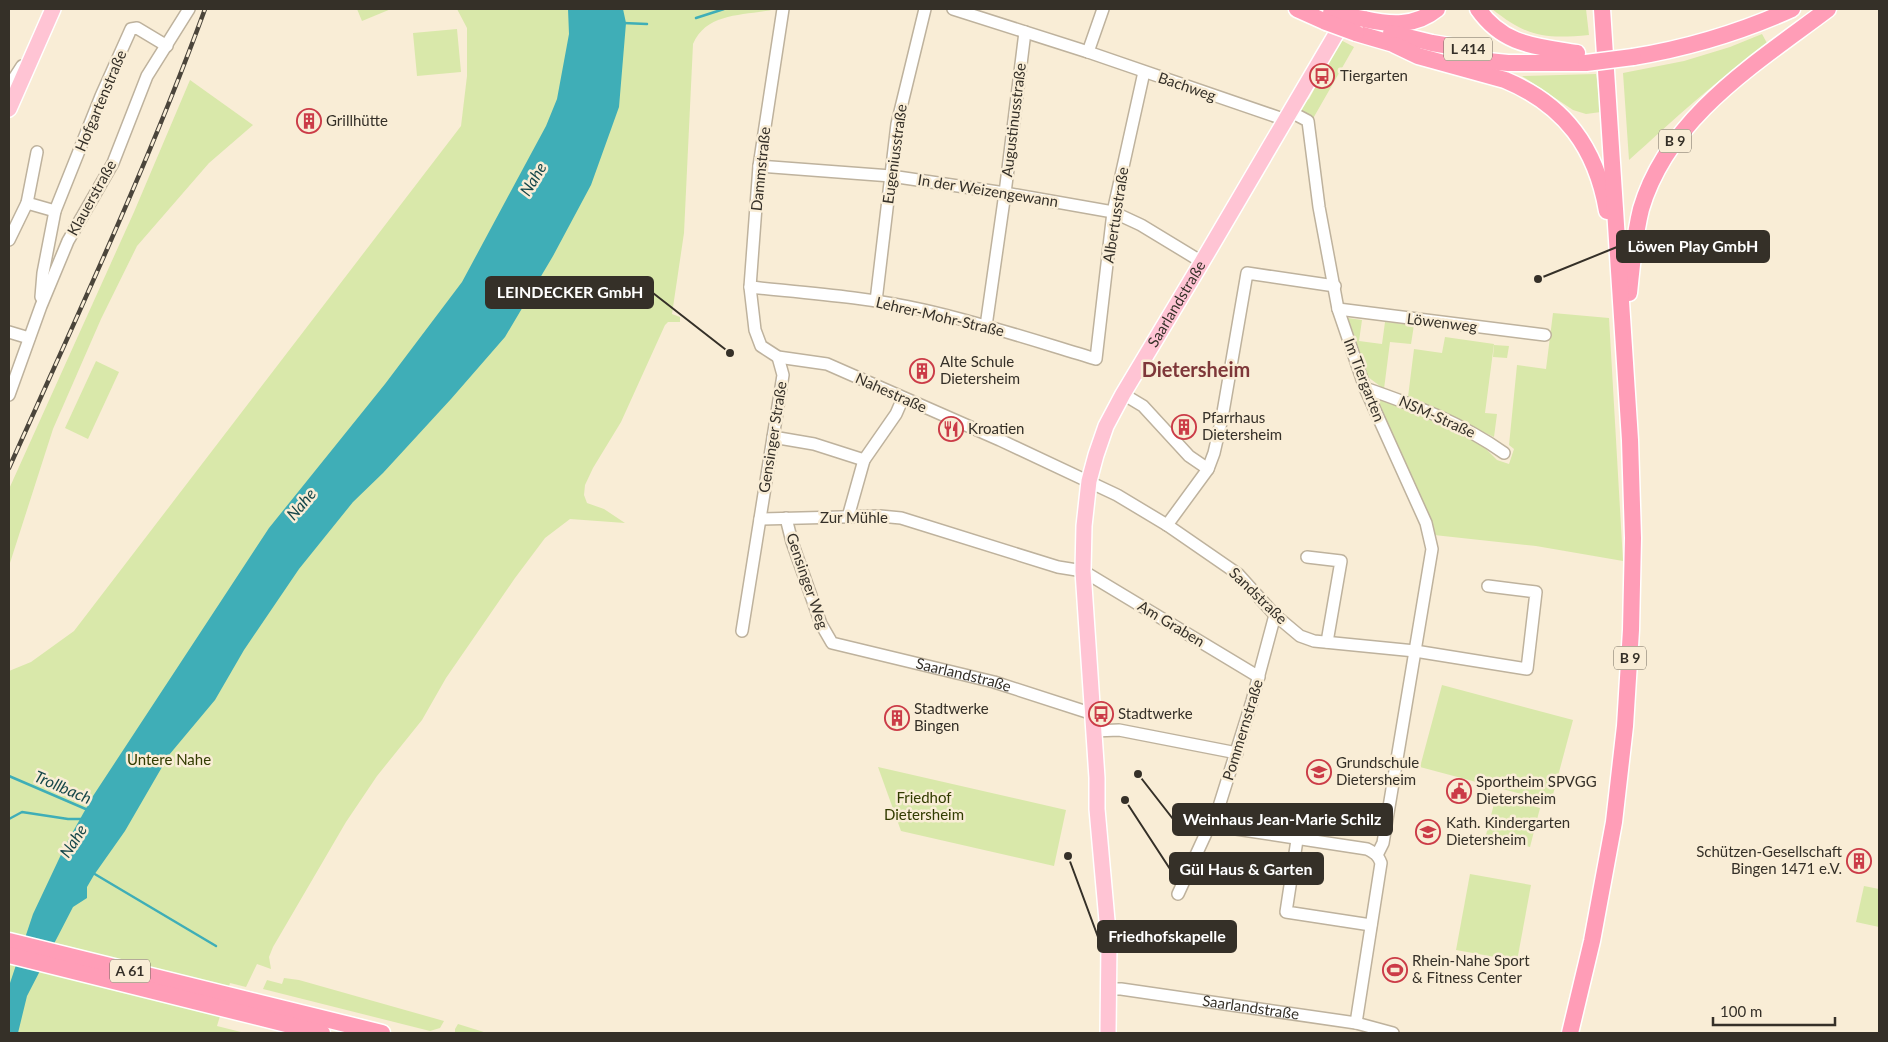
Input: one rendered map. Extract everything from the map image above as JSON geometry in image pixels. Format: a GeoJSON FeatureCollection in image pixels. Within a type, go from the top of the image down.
{"type":"FeatureCollection","features":[{"type":"Feature","properties":{"kind":"highway"},"geometry":{"type":"LineString","coordinates":[[1297,9],[1326,14]]}},
{"type":"Feature","properties":{"kind":"highway"},"geometry":{"type":"LineString","coordinates":[[1360,25],[1398,24],[1421,19],[1437,9]]}},
{"type":"Feature","properties":{"kind":"highway"},"geometry":{"type":"LineString","coordinates":[[1478,9],[1496,30],[1514,40],[1533,46],[1583,56]]}},
{"type":"Feature","properties":{"kind":"highway","name":"B 9"},"geometry":{"type":"LineString","coordinates":[[1570,1033],[1592,941],[1610,844],[1620,774],[1629,678],[1633,584],[1630,440],[1602,9]]}},
{"type":"Feature","properties":{"kind":"highway","name":"L 414"},"geometry":{"type":"LineString","coordinates":[[1631,52],[1767,9]]}},
{"type":"Feature","properties":{"kind":"highway","name":"L 414"},"geometry":{"type":"LineString","coordinates":[[1395,45],[1440,55],[1531,64],[1704,42],[1750,27],[1792,9]]}},
{"type":"Feature","properties":{"kind":"highway","name":"B 9"},"geometry":{"type":"LineString","coordinates":[[1624,334],[1638,224],[1647,192],[1668,150],[1686,125],[1708,103],[1766,55],[1828,9]]}},
{"type":"Feature","properties":{"kind":"highway","name":"L 414"},"geometry":{"type":"LineString","coordinates":[[1326,14],[1360,25],[1424,41],[1480,50],[1583,56]]}},
{"type":"Feature","properties":{"kind":"highway"},"geometry":{"type":"LineString","coordinates":[[1360,25],[1395,45]]}},
{"type":"Feature","properties":{"kind":"highway","name":"B 9"},"geometry":{"type":"LineString","coordinates":[[1395,45],[1418,56],[1475,71],[1518,86],[1543,100],[1573,129],[1590,154],[1601,182],[1621,292]]}},
{"type":"Feature","properties":{"kind":"highway","name":"A 61"},"geometry":{"type":"LineString","coordinates":[[9,941],[249,1008],[322,1033]]}},
{"type":"Feature","properties":{"kind":"highway","name":"A 61"},"geometry":{"type":"LineString","coordinates":[[9,955],[249,1008],[382,1033]]}},
{"type":"Feature","properties":{"kind":"main road"},"geometry":{"type":"LineString","coordinates":[[9,109],[53,9]]}},
{"type":"Feature","properties":{"kind":"main road","name":"Saarlandstraße"},"geometry":{"type":"LineString","coordinates":[[1108,1033],[1109,943],[1097,809],[1097,778],[1083,571],[1084,526],[1089,482],[1106,426],[1122,394],[1289,116],[1350,9]]}},
{"type":"Feature","properties":{"kind":"street","name":"Klauerstraße"},"geometry":{"type":"LineString","coordinates":[[9,395],[40,306],[68,241],[113,163],[147,76],[189,9]]}},
{"type":"Feature","properties":{"kind":"street","name":"Dammstraße"},"geometry":{"type":"LineString","coordinates":[[778,357],[761,346],[754,330],[750,287],[760,166],[783,9]]}},
{"type":"Feature","properties":{"kind":"street","name":"Eugeniusstraße"},"geometry":{"type":"LineString","coordinates":[[876,301],[897,124],[925,9]]}},
{"type":"Feature","properties":{"kind":"street","name":"Bachweg"},"geometry":{"type":"LineString","coordinates":[[953,9],[1144,72],[1289,116]]}},
{"type":"Feature","properties":{"kind":"street"},"geometry":{"type":"LineString","coordinates":[[1088,52],[1103,9]]}},
{"type":"Feature","properties":{"kind":"street","name":"Hofgartenstraße"},"geometry":{"type":"LineString","coordinates":[[40,306],[43,274],[55,211],[101,96],[131,30],[137,28],[167,46]]}},
{"type":"Feature","properties":{"kind":"street","name":"Augustinusstraße"},"geometry":{"type":"LineString","coordinates":[[986,326],[1025,32]]}},
{"type":"Feature","properties":{"kind":"street"},"geometry":{"type":"LineString","coordinates":[[9,86],[22,66],[29,66]]}},
{"type":"Feature","properties":{"kind":"street","name":"Albertusstraße"},"geometry":{"type":"LineString","coordinates":[[1096,359],[1113,212],[1144,72]]}},
{"type":"Feature","properties":{"kind":"street","name":"Im Tiergarten"},"geometry":{"type":"LineString","coordinates":[[1289,116],[1308,121],[1319,207],[1338,309],[1365,388],[1426,523],[1432,549],[1415,651]]}},
{"type":"Feature","properties":{"kind":"street"},"geometry":{"type":"LineString","coordinates":[[9,240],[27,203],[37,152]]}},
{"type":"Feature","properties":{"kind":"street","name":"In der Weizengewann"},"geometry":{"type":"LineString","coordinates":[[760,166],[891,176],[1113,212],[1202,262]]}},
{"type":"Feature","properties":{"kind":"street"},"geometry":{"type":"LineString","coordinates":[[27,203],[55,211]]}},
{"type":"Feature","properties":{"kind":"street"},"geometry":{"type":"LineString","coordinates":[[1167,525],[1208,469],[1222,418],[1248,272],[1334,286]]}},
{"type":"Feature","properties":{"kind":"street","name":"Lehrer-Mohr-Straße"},"geometry":{"type":"LineString","coordinates":[[750,287],[876,301],[924,310],[986,326],[1096,359]]}},
{"type":"Feature","properties":{"kind":"street","name":"Löwenweg"},"geometry":{"type":"LineString","coordinates":[[1338,309],[1545,335]]}},
{"type":"Feature","properties":{"kind":"street"},"geometry":{"type":"LineString","coordinates":[[9,332],[29,338]]}},
{"type":"Feature","properties":{"kind":"street","name":"Nahestraße"},"geometry":{"type":"LineString","coordinates":[[778,357],[827,364],[1089,482]]}},
{"type":"Feature","properties":{"kind":"street","name":"Gensinger Straße"},"geometry":{"type":"LineString","coordinates":[[760,519],[783,375],[778,357]]}},
{"type":"Feature","properties":{"kind":"street","name":"NSM-Straße"},"geometry":{"type":"LineString","coordinates":[[1365,388],[1455,423],[1482,437],[1504,453]]}},
{"type":"Feature","properties":{"kind":"street"},"geometry":{"type":"LineString","coordinates":[[1122,394],[1143,406],[1188,456],[1208,469]]}},
{"type":"Feature","properties":{"kind":"street"},"geometry":{"type":"LineString","coordinates":[[848,517],[864,460],[896,414],[903,398]]}},
{"type":"Feature","properties":{"kind":"street"},"geometry":{"type":"LineString","coordinates":[[773,437],[814,444],[864,460]]}},
{"type":"Feature","properties":{"kind":"street","name":"Sandstraße"},"geometry":{"type":"LineString","coordinates":[[1089,482],[1117,495],[1167,525],[1238,574],[1275,615],[1300,636],[1314,641],[1415,651],[1527,670],[1536,592],[1488,586]]}},
{"type":"Feature","properties":{"kind":"street","name":"Zur Mühle"},"geometry":{"type":"LineString","coordinates":[[760,519],[880,516],[900,518],[1058,567],[1083,571]]}},
{"type":"Feature","properties":{"kind":"street","name":"Gensinger Weg"},"geometry":{"type":"LineString","coordinates":[[786,518],[792,542],[818,615],[826,636],[832,643]]}},
{"type":"Feature","properties":{"kind":"street"},"geometry":{"type":"LineString","coordinates":[[742,631],[760,519]]}},
{"type":"Feature","properties":{"kind":"street"},"geometry":{"type":"LineString","coordinates":[[1307,557],[1342,561],[1327,642]]}},
{"type":"Feature","properties":{"kind":"street","name":"Am Graben"},"geometry":{"type":"LineString","coordinates":[[1083,571],[1259,677]]}},
{"type":"Feature","properties":{"kind":"street","name":"Pommernstraße"},"geometry":{"type":"LineString","coordinates":[[1178,894],[1207,832],[1216,826],[1216,816],[1237,752],[1275,615]]}},
{"type":"Feature","properties":{"kind":"street","name":"Saarlandstraße"},"geometry":{"type":"LineString","coordinates":[[832,643],[994,682],[1093,714]]}},
{"type":"Feature","properties":{"kind":"street"},"geometry":{"type":"LineString","coordinates":[[1377,855],[1383,843],[1415,651]]}},
{"type":"Feature","properties":{"kind":"street"},"geometry":{"type":"LineString","coordinates":[[1094,730],[1119,730],[1237,752]]}},
{"type":"Feature","properties":{"kind":"street"},"geometry":{"type":"LineString","coordinates":[[1216,826],[1297,840],[1367,849],[1377,855],[1381,863],[1356,1023]]}},
{"type":"Feature","properties":{"kind":"street"},"geometry":{"type":"LineString","coordinates":[[1297,840],[1286,912],[1372,925]]}},
{"type":"Feature","properties":{"kind":"street","name":"Saarlandstraße"},"geometry":{"type":"LineString","coordinates":[[1108,989],[1130,990],[1356,1023],[1393,1033]]}},
{"type":"Feature","properties":{"kind":"green space"},"geometry":{"type":"Polygon","coordinates":[[[357,9],[391,9],[362,21],[357,9]]]}},
{"type":"Feature","properties":{"kind":"green space","name":"Untere Nahe"},"geometry":{"type":"Polygon","coordinates":[[[457,9],[776,9],[741,14],[718,20],[699,33],[693,44],[684,233],[672,314],[680,317],[680,322],[668,322],[665,325],[621,422],[585,485],[584,495],[587,503],[604,509],[625,523],[570,519],[545,538],[515,578],[446,678],[422,720],[377,776],[346,822],[273,947],[269,957],[271,969],[257,964],[246,987],[230,983],[217,1026],[245,1033],[9,1033],[9,671],[31,662],[74,631],[461,126],[467,76],[467,28],[457,9]]]}},
{"type":"Feature","properties":{"kind":"green space"},"geometry":{"type":"Polygon","coordinates":[[[1492,9],[1586,9],[1589,35],[1560,37],[1537,34],[1526,31],[1492,9]]]}},
{"type":"Feature","properties":{"kind":"green space"},"geometry":{"type":"Polygon","coordinates":[[[457,29],[461,72],[417,76],[413,33],[457,29]]]}},
{"type":"Feature","properties":{"kind":"green space"},"geometry":{"type":"Polygon","coordinates":[[[1762,34],[1768,45],[1713,86],[1629,160],[1623,73],[1684,61],[1730,47],[1762,34]]]}},
{"type":"Feature","properties":{"kind":"green space"},"geometry":{"type":"Polygon","coordinates":[[[1337,38],[1354,47],[1311,122],[1299,110],[1298,106],[1309,99],[1322,75],[1318,70],[1337,38]]]}},
{"type":"Feature","properties":{"kind":"green space"},"geometry":{"type":"Polygon","coordinates":[[[1596,74],[1601,112],[1586,114],[1573,110],[1522,76],[1596,74]]]}},
{"type":"Feature","properties":{"kind":"green space"},"geometry":{"type":"Polygon","coordinates":[[[190,80],[253,125],[209,163],[137,246],[101,319],[53,429],[9,566],[9,489],[134,212],[190,80]]]}},
{"type":"Feature","properties":{"kind":"green space"},"geometry":{"type":"Polygon","coordinates":[[[1553,313],[1609,318],[1623,561],[1536,546],[1434,535],[1369,393],[1476,439],[1497,460],[1509,464],[1514,449],[1509,445],[1517,365],[1546,369],[1553,313]]]}},
{"type":"Feature","properties":{"kind":"green space"},"geometry":{"type":"Polygon","coordinates":[[[1348,318],[1362,320],[1359,341],[1382,344],[1385,322],[1414,325],[1411,344],[1390,342],[1384,389],[1368,377],[1348,318]]]}},
{"type":"Feature","properties":{"kind":"green space"},"geometry":{"type":"Polygon","coordinates":[[[1445,337],[1494,344],[1485,413],[1497,414],[1494,437],[1408,397],[1414,349],[1442,353],[1445,337]]]}},
{"type":"Feature","properties":{"kind":"green space"},"geometry":{"type":"Polygon","coordinates":[[[1494,345],[1509,346],[1507,358],[1493,357],[1494,345]]]}},
{"type":"Feature","properties":{"kind":"green space"},"geometry":{"type":"Polygon","coordinates":[[[96,361],[119,372],[88,439],[65,428],[96,361]]]}},
{"type":"Feature","properties":{"kind":"green space"},"geometry":{"type":"Polygon","coordinates":[[[1442,685],[1573,720],[1551,802],[1420,767],[1442,685]]]}},
{"type":"Feature","properties":{"kind":"green space","name":"Friedhof Dietersheim"},"geometry":{"type":"Polygon","coordinates":[[[878,767],[1066,810],[1054,866],[901,831],[878,767]]]}},
{"type":"Feature","properties":{"kind":"green space"},"geometry":{"type":"Polygon","coordinates":[[[1496,796],[1540,808],[1530,847],[1486,835],[1496,796]]]}},
{"type":"Feature","properties":{"kind":"green space"},"geometry":{"type":"Polygon","coordinates":[[[1470,874],[1531,885],[1517,961],[1456,950],[1470,874]]]}},
{"type":"Feature","properties":{"kind":"green space"},"geometry":{"type":"Polygon","coordinates":[[[1864,886],[1879,889],[1879,927],[1856,922],[1864,886]]]}},
{"type":"Feature","properties":{"kind":"green space"},"geometry":{"type":"Polygon","coordinates":[[[284,978],[299,980],[444,1021],[440,1028],[430,1031],[263,989],[267,980],[282,984],[284,978]]]}},
{"type":"Feature","properties":{"kind":"green space"},"geometry":{"type":"Polygon","coordinates":[[[458,1024],[487,1033],[455,1033],[458,1024]]]}},
{"type":"Feature","properties":{"kind":"water","name":"Nahe"},"geometry":{"type":"Polygon","coordinates":[[[568,9],[623,9],[626,23],[619,107],[591,185],[553,256],[505,337],[383,473],[353,502],[299,569],[244,650],[215,700],[169,755],[125,831],[87,887],[87,898],[73,907],[27,996],[18,1033],[9,1033],[9,986],[33,914],[66,844],[93,796],[269,528],[385,384],[462,282],[546,126],[557,99],[569,34],[568,9]]]}},
{"type":"Feature","properties":{"kind":"waterway"},"geometry":{"type":"LineString","coordinates":[[696,18],[724,9]]}},
{"type":"Feature","properties":{"kind":"waterway"},"geometry":{"type":"LineString","coordinates":[[623,23],[647,24]]}},
{"type":"Feature","properties":{"kind":"waterway","name":"Trollbach"},"geometry":{"type":"LineString","coordinates":[[9,776],[88,810]]}},
{"type":"Feature","properties":{"kind":"waterway","name":"Nahe"},"geometry":{"type":"LineString","coordinates":[[9,819],[22,812],[68,819],[82,819]]}},
{"type":"Feature","properties":{"kind":"waterway"},"geometry":{"type":"LineString","coordinates":[[93,873],[216,946]]}},
{"type":"Feature","properties":{"kind":"railway"},"geometry":{"type":"LineString","coordinates":[[9,468],[136,183],[205,9]]}},
{"type":"Feature","properties":{"kind":"place","name":"Tiergarten"},"geometry":{"type":"Point","coordinates":[1322,76]}},
{"type":"Feature","properties":{"kind":"place","name":"Grillhütte"},"geometry":{"type":"Point","coordinates":[309,121]}},
{"type":"Feature","properties":{"kind":"place","name":"Löwen Play GmbH"},"geometry":{"type":"Point","coordinates":[1538,279]}},
{"type":"Feature","properties":{"kind":"place","name":"LEINDECKER GmbH"},"geometry":{"type":"Point","coordinates":[730,353]}},
{"type":"Feature","properties":{"kind":"place","name":"Alte Schule Dietersheim"},"geometry":{"type":"Point","coordinates":[922,371]}},
{"type":"Feature","properties":{"kind":"place","name":"Pfarrhaus Dietersheim"},"geometry":{"type":"Point","coordinates":[1184,427]}},
{"type":"Feature","properties":{"kind":"place","name":"Kroatien"},"geometry":{"type":"Point","coordinates":[951,429]}},
{"type":"Feature","properties":{"kind":"place","name":"Stadtwerke"},"geometry":{"type":"Point","coordinates":[1101,714]}},
{"type":"Feature","properties":{"kind":"place","name":"Stadtwerke Bingen"},"geometry":{"type":"Point","coordinates":[897,718]}},
{"type":"Feature","properties":{"kind":"place","name":"Grundschule Dietersheim"},"geometry":{"type":"Point","coordinates":[1319,772]}},
{"type":"Feature","properties":{"kind":"place","name":"Weinhaus Jean-Marie Schilz"},"geometry":{"type":"Point","coordinates":[1138,774]}},
{"type":"Feature","properties":{"kind":"place","name":"Sportheim SPVGG Dietersheim"},"geometry":{"type":"Point","coordinates":[1459,791]}},
{"type":"Feature","properties":{"kind":"place","name":"Gül Haus & Garten"},"geometry":{"type":"Point","coordinates":[1125,800]}},
{"type":"Feature","properties":{"kind":"place","name":"Kath. Kindergarten Dietersheim"},"geometry":{"type":"Point","coordinates":[1428,832]}},
{"type":"Feature","properties":{"kind":"place","name":"Friedhofskapelle"},"geometry":{"type":"Point","coordinates":[1068,856]}},
{"type":"Feature","properties":{"kind":"place","name":"Schützen-Gesellschaft Bingen 1471 e.V."},"geometry":{"type":"Point","coordinates":[1859,861]}},
{"type":"Feature","properties":{"kind":"place","name":"Rhein-Nahe Sport & Fitness Center"},"geometry":{"type":"Point","coordinates":[1395,970]}},
{"type":"Feature","properties":{"kind":"district","name":"Dietersheim"},"geometry":{"type":"Point","coordinates":[1196,370]}}]}
